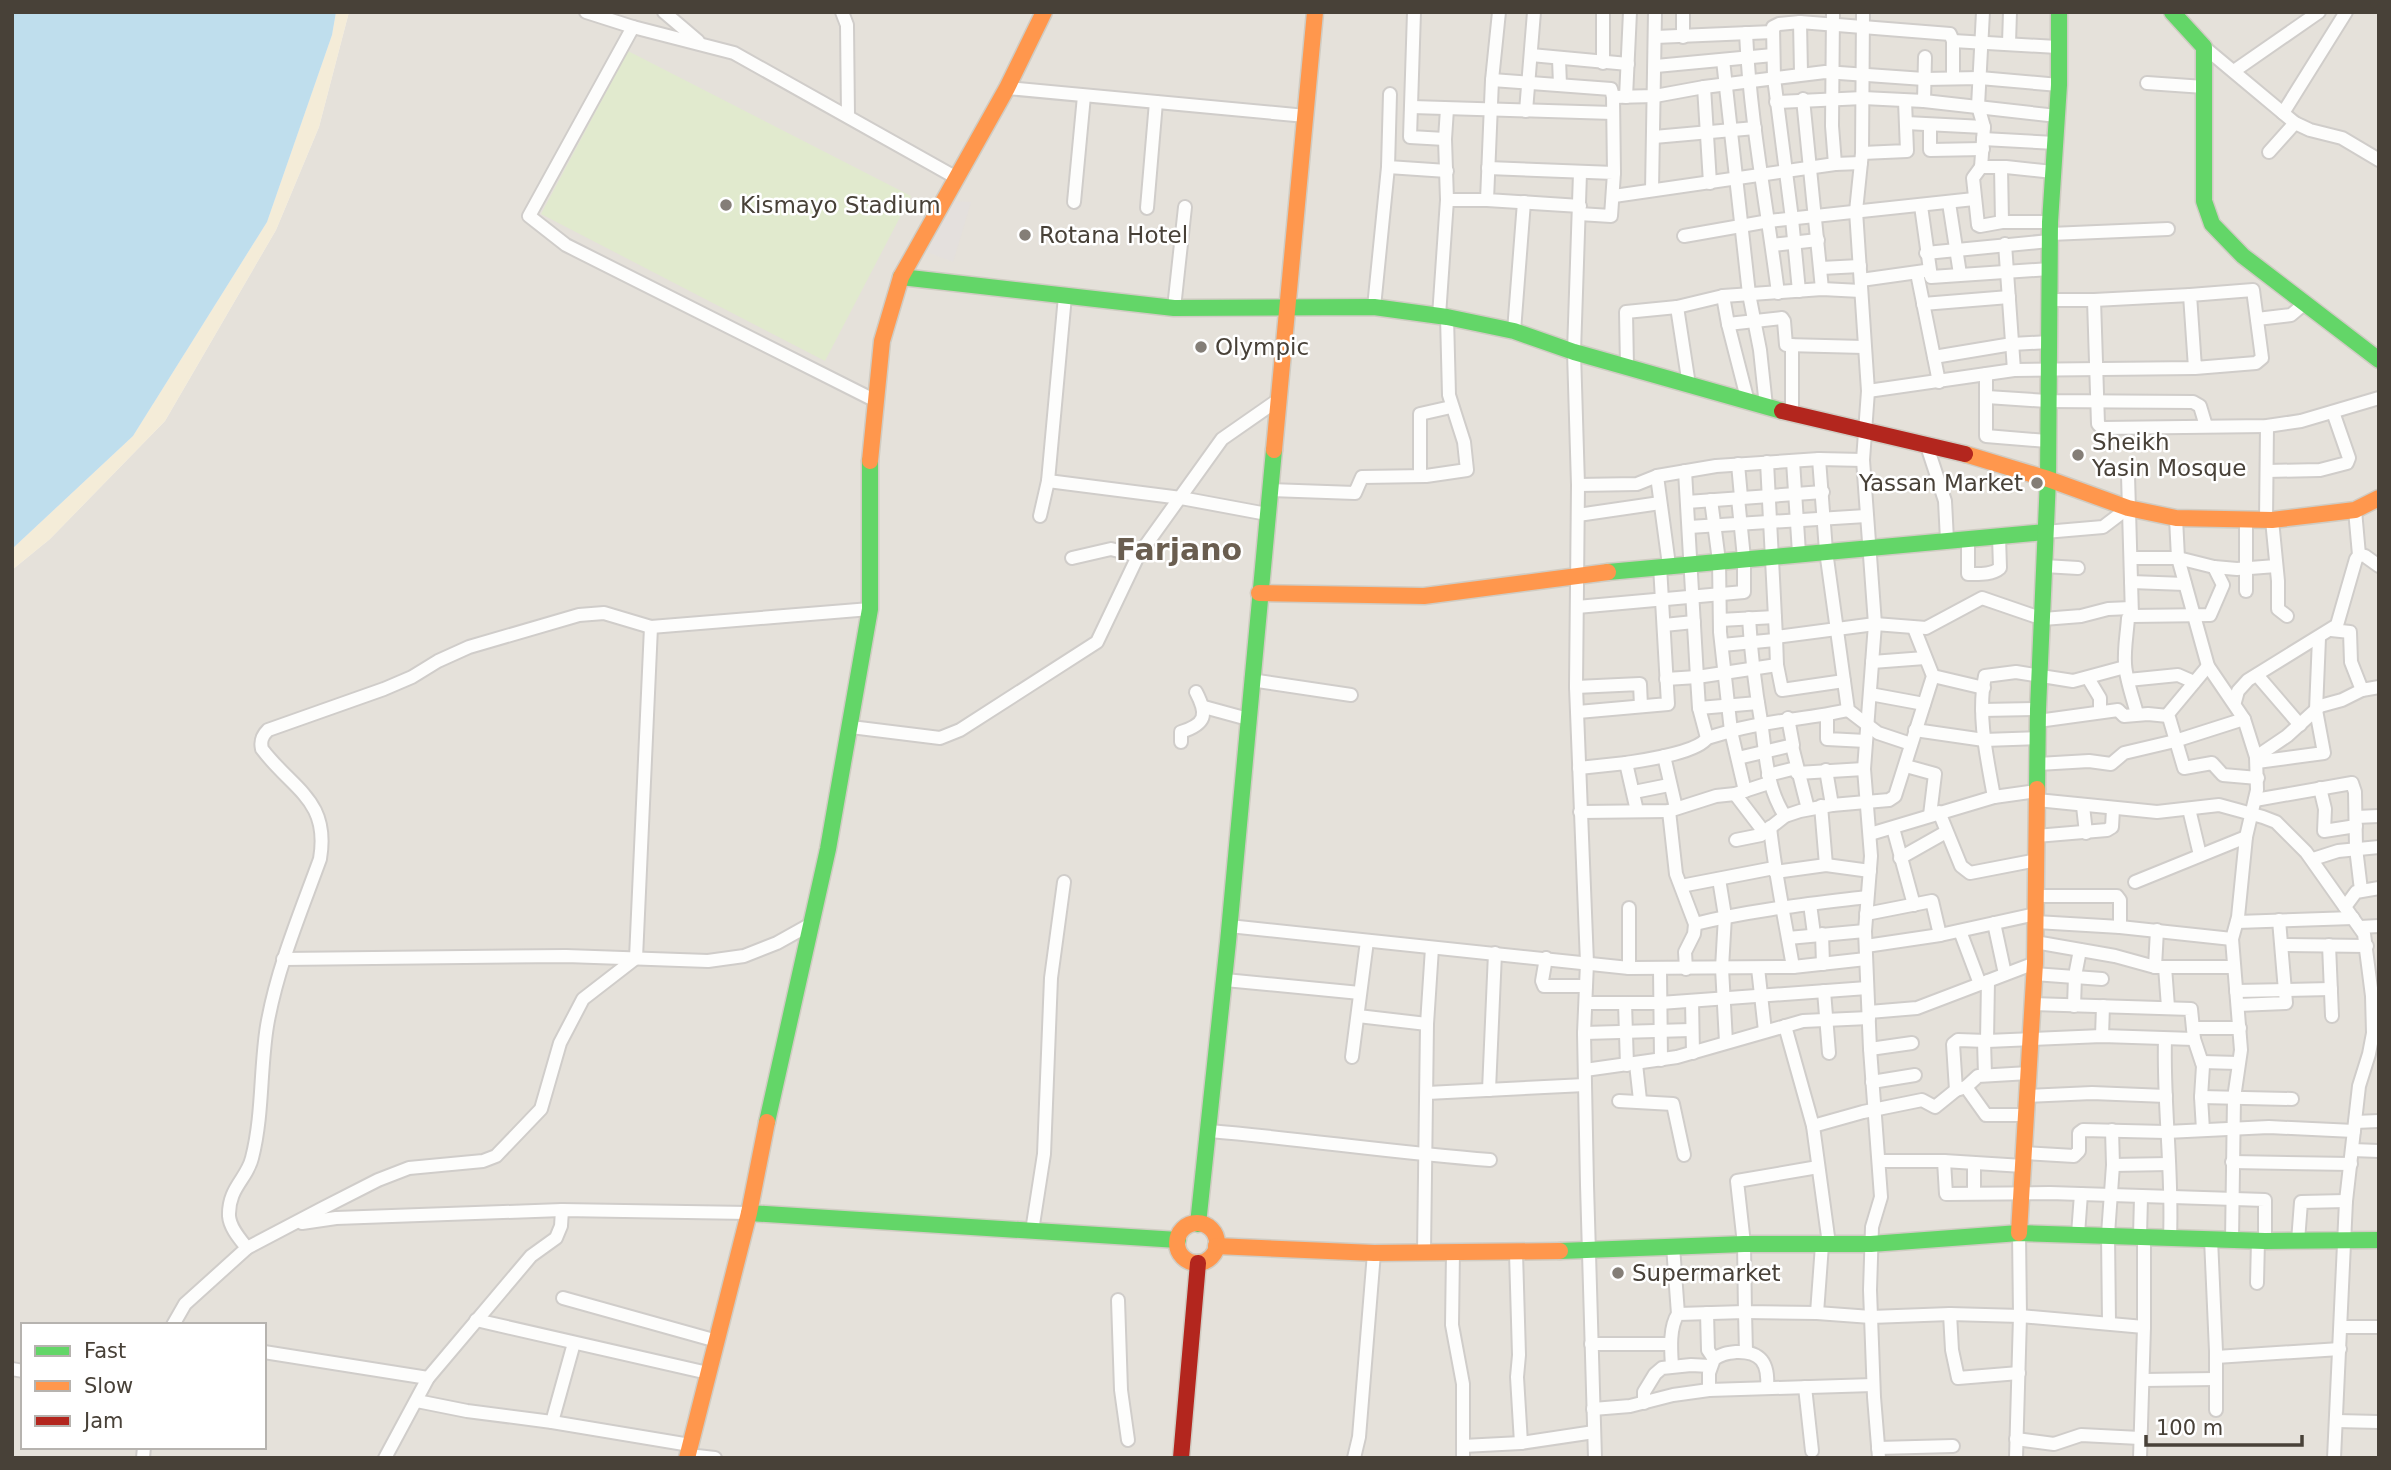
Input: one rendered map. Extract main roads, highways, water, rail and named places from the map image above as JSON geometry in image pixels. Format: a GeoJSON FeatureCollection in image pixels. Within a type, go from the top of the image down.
{"type":"FeatureCollection","features":[{"type":"Feature","properties":{"kind":"water"},"geometry":{"type":"Polygon","coordinates":[[[12,12],[336,12],[332,35],[267,222],[133,436],[12,549],[12,12]]]}},
{"type":"Feature","properties":{"kind":"place","name":"Kismayo Stadium"},"geometry":{"type":"Point","coordinates":[726,205]}},
{"type":"Feature","properties":{"kind":"place","name":"Rotana Hotel"},"geometry":{"type":"Point","coordinates":[1025,235]}},
{"type":"Feature","properties":{"kind":"place","name":"Olympic"},"geometry":{"type":"Point","coordinates":[1201,347]}},
{"type":"Feature","properties":{"kind":"place","name":"Sheikh Yasin Mosque"},"geometry":{"type":"Point","coordinates":[2078,455]}},
{"type":"Feature","properties":{"kind":"place","name":"Yassan Market"},"geometry":{"type":"Point","coordinates":[2037,483]}},
{"type":"Feature","properties":{"kind":"place","name":"Supermarket"},"geometry":{"type":"Point","coordinates":[1618,1273]}},
{"type":"Feature","properties":{"kind":"district","name":"Farjano"},"geometry":{"type":"Point","coordinates":[1179,550]}}]}
